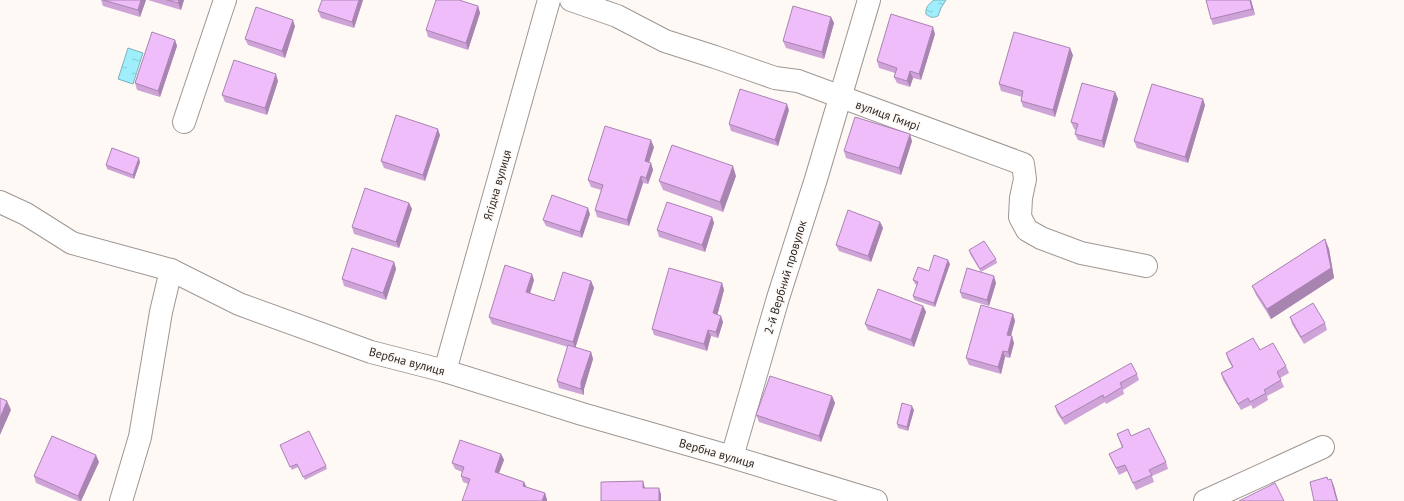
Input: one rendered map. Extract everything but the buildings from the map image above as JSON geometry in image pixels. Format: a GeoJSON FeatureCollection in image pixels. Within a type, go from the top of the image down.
{"type":"FeatureCollection","features":[{"type":"Feature","properties":{"kind":"street"},"geometry":{"type":"LineString","coordinates":[[184,122],[225,0]]}},
{"type":"Feature","properties":{"kind":"street","name":"Ягідна вулиця"},"geometry":{"type":"LineString","coordinates":[[445,371],[549,0]]}},
{"type":"Feature","properties":{"kind":"street","name":"вулиця Гмирі"},"geometry":{"type":"LineString","coordinates":[[571,0],[617,16],[665,41],[715,56],[775,78],[798,81],[840,98],[1023,164],[1025,179],[1021,198],[1020,217],[1027,230],[1041,238],[1081,253],[1146,266]]}},
{"type":"Feature","properties":{"kind":"street","name":"2-й Вербний провулок"},"geometry":{"type":"LineString","coordinates":[[732,457],[778,298],[869,0]]}},
{"type":"Feature","properties":{"kind":"street","name":"Вербна вулиця"},"geometry":{"type":"LineString","coordinates":[[0,202],[26,214],[72,243],[171,270],[239,304],[371,352],[445,371],[582,414],[732,457],[876,501]]}},
{"type":"Feature","properties":{"kind":"street"},"geometry":{"type":"LineString","coordinates":[[121,501],[140,437],[161,312],[171,270]]}},
{"type":"Feature","properties":{"kind":"street"},"geometry":{"type":"LineString","coordinates":[[1205,501],[1323,447]]}},
{"type":"Feature","properties":{"kind":"water"},"geometry":{"type":"Polygon","coordinates":[[[934,0],[946,0],[938,16],[932,17],[926,14],[926,9],[934,0]]]}},
{"type":"Feature","properties":{"kind":"water"},"geometry":{"type":"Polygon","coordinates":[[[128,48],[143,53],[133,84],[118,79],[128,48]]]}}]}
